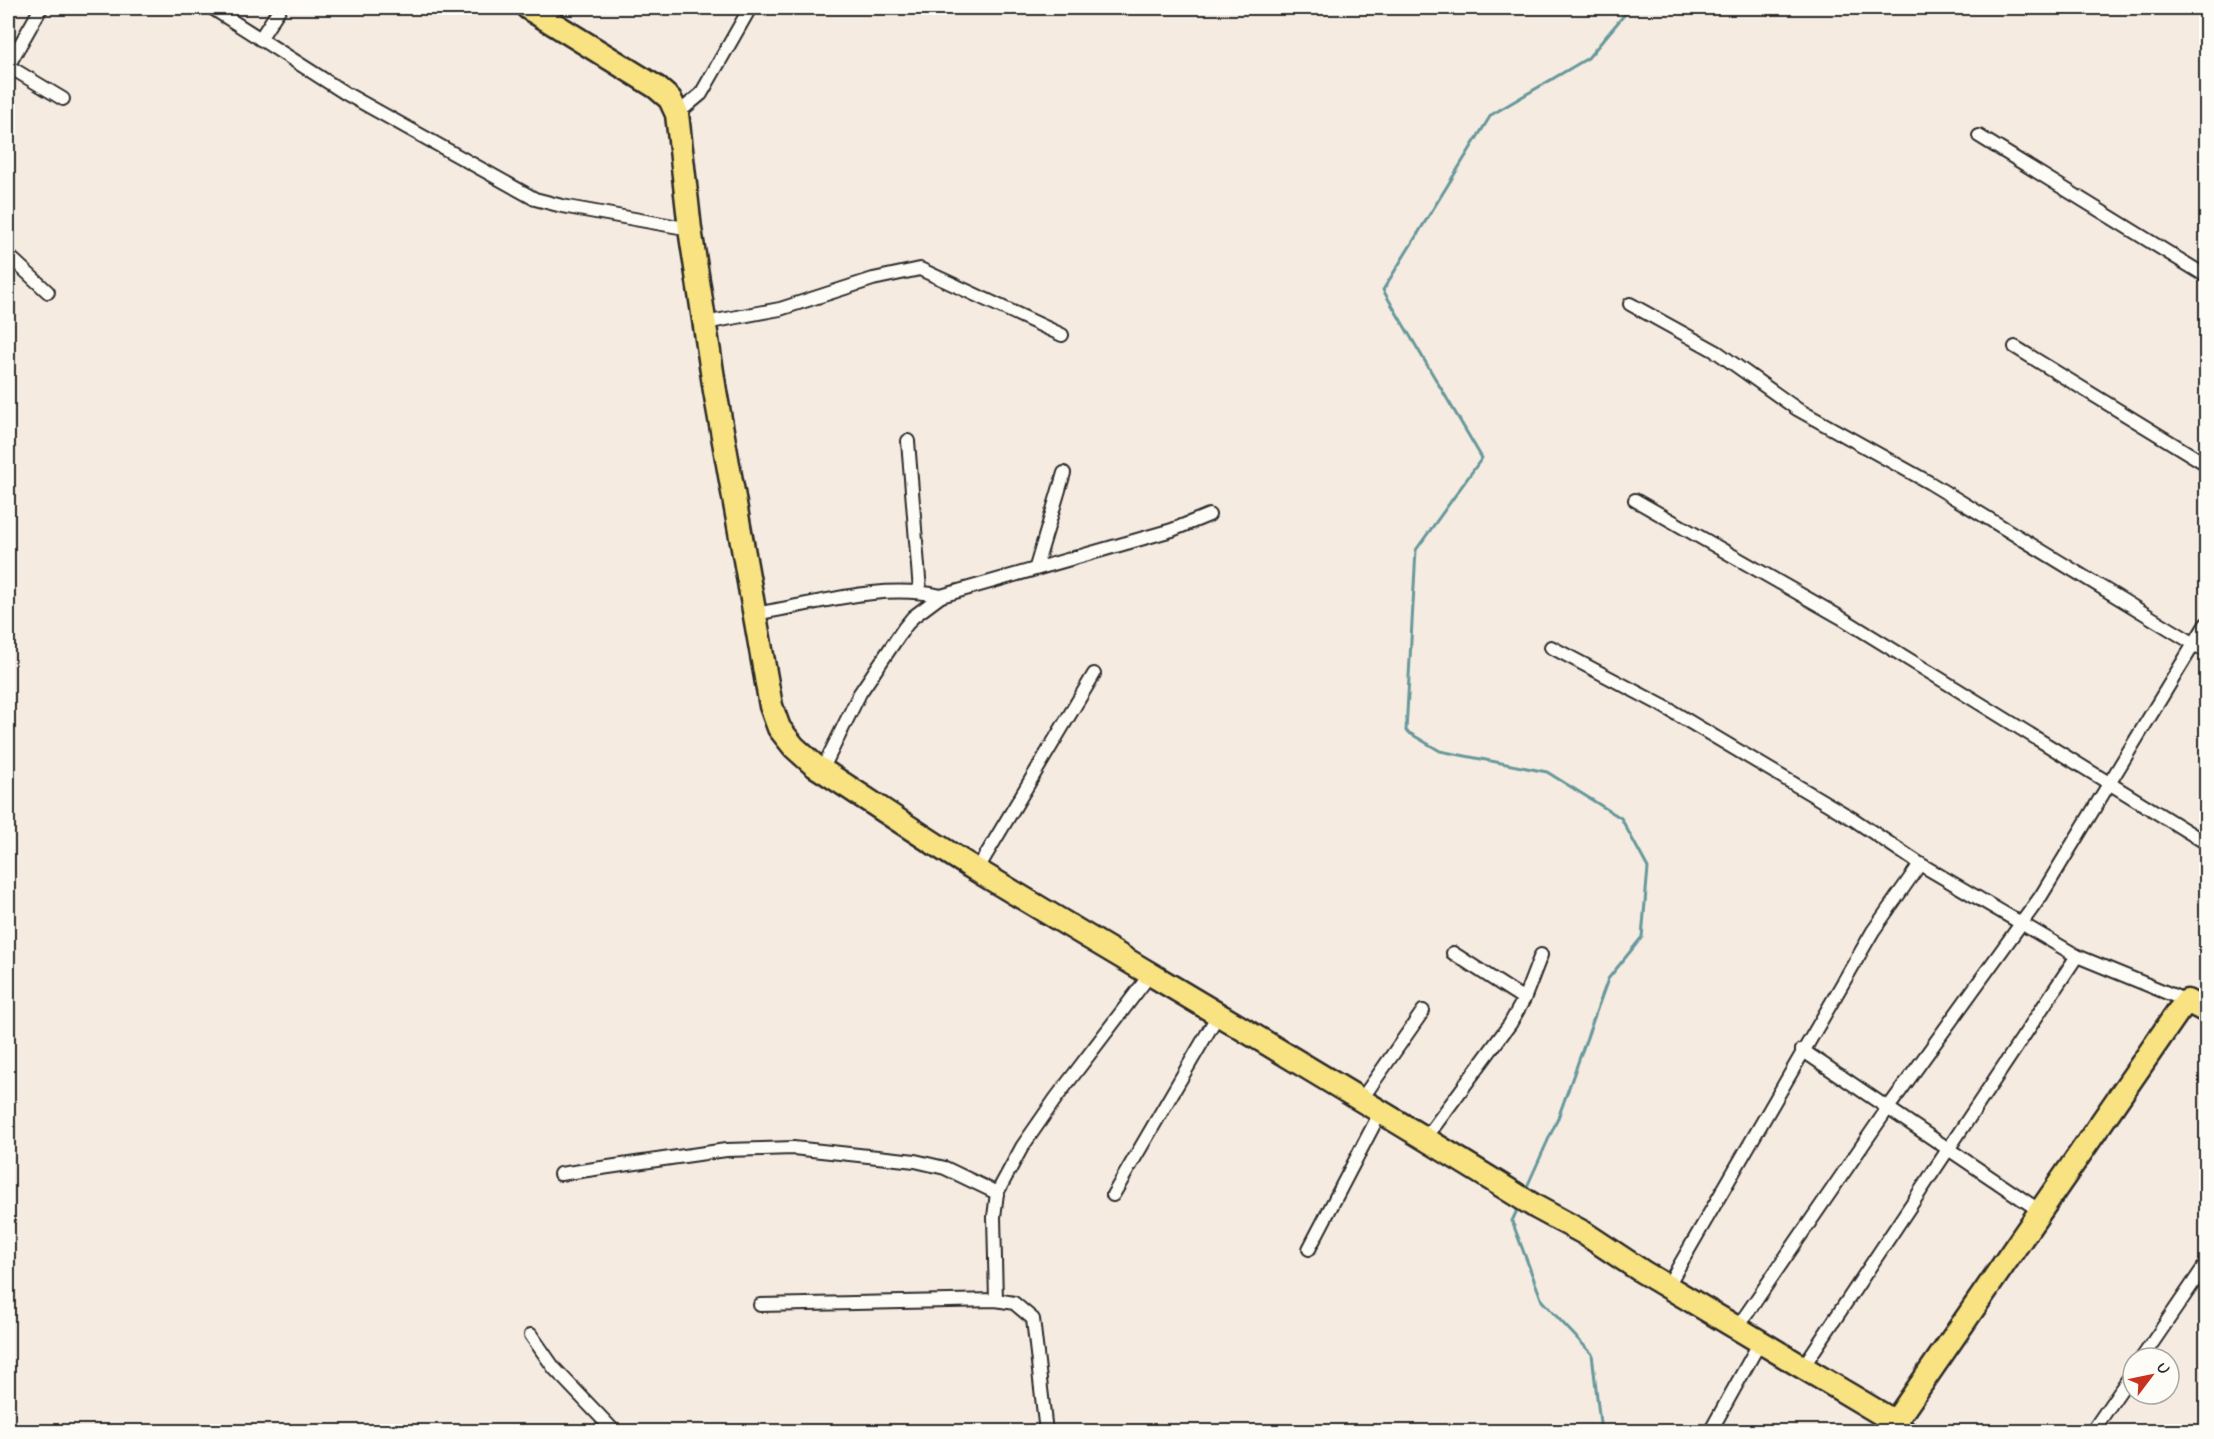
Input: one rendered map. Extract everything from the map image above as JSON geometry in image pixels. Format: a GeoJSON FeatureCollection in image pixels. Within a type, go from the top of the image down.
{"type":"FeatureCollection","features":[{"type":"Feature","properties":{"kind":"highway"},"geometry":{"type":"LineString","coordinates":[[528,8],[656,87],[670,99],[677,114],[690,229],[753,614],[771,706],[779,728],[794,747],[822,770],[977,870],[1152,972],[1218,1016],[1536,1207],[1584,1233],[1667,1287],[1803,1367],[1898,1428],[2136,1069],[2197,1006]]}},
{"type":"Feature","properties":{"kind":"street"},"geometry":{"type":"LineString","coordinates":[[41,8],[8,66],[63,99]]}},
{"type":"Feature","properties":{"kind":"street"},"geometry":{"type":"LineString","coordinates":[[212,8],[345,93],[535,199],[690,229]]}},
{"type":"Feature","properties":{"kind":"street"},"geometry":{"type":"LineString","coordinates":[[261,39],[280,8]]}},
{"type":"Feature","properties":{"kind":"street"},"geometry":{"type":"LineString","coordinates":[[677,114],[694,102],[707,85],[750,8]]}},
{"type":"Feature","properties":{"kind":"street"},"geometry":{"type":"LineString","coordinates":[[1979,136],[2206,276]]}},
{"type":"Feature","properties":{"kind":"street"},"geometry":{"type":"LineString","coordinates":[[8,255],[48,292]]}},
{"type":"Feature","properties":{"kind":"street"},"geometry":{"type":"LineString","coordinates":[[705,323],[780,309],[873,279],[920,269],[1062,335]]}},
{"type":"Feature","properties":{"kind":"street"},"geometry":{"type":"LineString","coordinates":[[1630,304],[1717,352],[1797,409],[1940,489],[2206,651]]}},
{"type":"Feature","properties":{"kind":"street"},"geometry":{"type":"LineString","coordinates":[[2015,347],[2206,464]]}},
{"type":"Feature","properties":{"kind":"street"},"geometry":{"type":"LineString","coordinates":[[908,441],[920,591]]}},
{"type":"Feature","properties":{"kind":"street"},"geometry":{"type":"LineString","coordinates":[[1036,567],[1064,473]]}},
{"type":"Feature","properties":{"kind":"street"},"geometry":{"type":"LineString","coordinates":[[1635,500],[1840,617],[2206,843]]}},
{"type":"Feature","properties":{"kind":"street"},"geometry":{"type":"LineString","coordinates":[[822,770],[860,693],[909,622],[941,596],[1172,530],[1209,515]]}},
{"type":"Feature","properties":{"kind":"street"},"geometry":{"type":"LineString","coordinates":[[753,614],[867,594],[920,591],[941,596]]}},
{"type":"Feature","properties":{"kind":"street"},"geometry":{"type":"LineString","coordinates":[[1737,1328],[1888,1108],[2052,879],[2206,624]]}},
{"type":"Feature","properties":{"kind":"street"},"geometry":{"type":"LineString","coordinates":[[1551,647],[1663,706],[1853,819],[1920,864],[2077,956],[2197,1006]]}},
{"type":"Feature","properties":{"kind":"street"},"geometry":{"type":"LineString","coordinates":[[977,870],[1094,674]]}},
{"type":"Feature","properties":{"kind":"street"},"geometry":{"type":"LineString","coordinates":[[1667,1287],[1802,1050],[1873,931],[1920,864]]}},
{"type":"Feature","properties":{"kind":"street"},"geometry":{"type":"LineString","coordinates":[[1453,953],[1524,999]]}},
{"type":"Feature","properties":{"kind":"street"},"geometry":{"type":"LineString","coordinates":[[1425,1139],[1499,1040],[1524,999],[1541,955]]}},
{"type":"Feature","properties":{"kind":"street"},"geometry":{"type":"LineString","coordinates":[[1803,1367],[2077,956]]}},
{"type":"Feature","properties":{"kind":"street"},"geometry":{"type":"LineString","coordinates":[[996,1300],[994,1217],[997,1193],[1022,1147],[1056,1098],[1152,972]]}},
{"type":"Feature","properties":{"kind":"street"},"geometry":{"type":"LineString","coordinates":[[1361,1100],[1423,1011]]}},
{"type":"Feature","properties":{"kind":"street"},"geometry":{"type":"LineString","coordinates":[[1113,1195],[1218,1016]]}},
{"type":"Feature","properties":{"kind":"street"},"geometry":{"type":"LineString","coordinates":[[1802,1050],[2040,1211]]}},
{"type":"Feature","properties":{"kind":"street"},"geometry":{"type":"LineString","coordinates":[[1309,1249],[1380,1113]]}},
{"type":"Feature","properties":{"kind":"street"},"geometry":{"type":"LineString","coordinates":[[560,1174],[726,1150],[793,1148],[915,1161],[945,1167],[997,1193]]}},
{"type":"Feature","properties":{"kind":"street"},"geometry":{"type":"LineString","coordinates":[[2150,1346],[2206,1264]]}},
{"type":"Feature","properties":{"kind":"street"},"geometry":{"type":"LineString","coordinates":[[760,1305],[996,1300],[1014,1304],[1033,1319],[1046,1431]]}},
{"type":"Feature","properties":{"kind":"street"},"geometry":{"type":"LineString","coordinates":[[531,1335],[554,1368],[615,1431]]}},
{"type":"Feature","properties":{"kind":"street"},"geometry":{"type":"LineString","coordinates":[[1710,1431],[1760,1342]]}},
{"type":"Feature","properties":{"kind":"street"},"geometry":{"type":"LineString","coordinates":[[2092,1431],[2121,1389]]}},
{"type":"Feature","properties":{"kind":"waterway"},"geometry":{"type":"LineString","coordinates":[[1525,1191],[1558,1118],[1608,979],[1642,937],[1648,868],[1621,818],[1547,772],[1440,751],[1406,731],[1416,550],[1482,458],[1383,290],[1491,115],[1588,58],[1630,8]]}},
{"type":"Feature","properties":{"kind":"waterway"},"geometry":{"type":"LineString","coordinates":[[1519,1206],[1512,1221],[1542,1301],[1592,1354],[1601,1432]]}}]}
